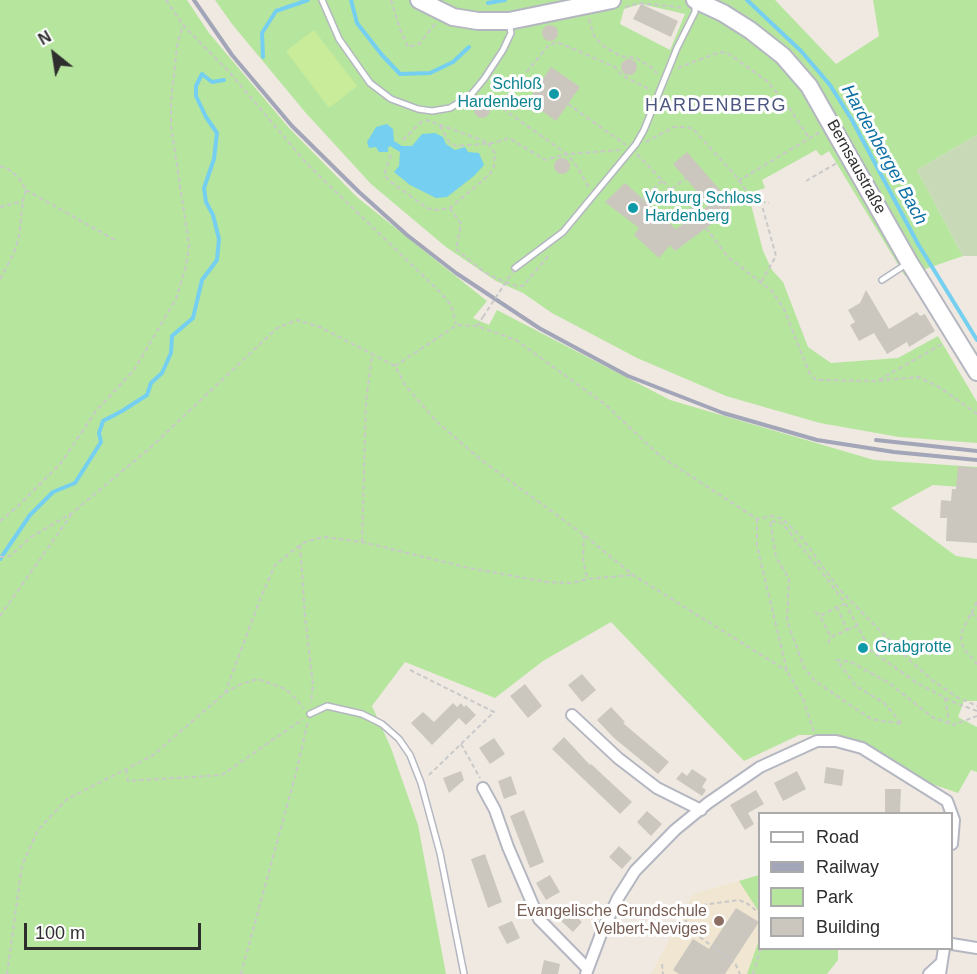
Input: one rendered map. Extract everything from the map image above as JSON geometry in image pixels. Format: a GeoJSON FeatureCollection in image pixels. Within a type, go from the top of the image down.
{"type":"FeatureCollection","features":[{"type":"Feature","properties":{"kind":"main road"},"geometry":{"type":"LineString","coordinates":[[419,0],[453,16],[478,21],[509,21],[611,0]]}},
{"type":"Feature","properties":{"kind":"main road","name":"Bernsaustraße"},"geometry":{"type":"LineString","coordinates":[[695,4],[723,13],[750,30],[783,56],[809,86],[909,262],[977,372]]}},
{"type":"Feature","properties":{"kind":"street"},"geometry":{"type":"LineString","coordinates":[[572,715],[618,758],[657,788],[701,810]]}},
{"type":"Feature","properties":{"kind":"street"},"geometry":{"type":"LineString","coordinates":[[483,788],[495,810],[539,919],[586,971],[618,898],[635,871],[675,830],[760,767],[817,741],[836,741],[862,748],[947,801],[951,812]]}},
{"type":"Feature","properties":{"kind":"street"},"geometry":{"type":"LineString","coordinates":[[953,944],[977,948]]}},
{"type":"Feature","properties":{"kind":"street"},"geometry":{"type":"LineString","coordinates":[[929,974],[940,969],[944,950]]}},
{"type":"Feature","properties":{"kind":"lane"},"geometry":{"type":"LineString","coordinates":[[322,0],[339,39],[370,83],[391,99],[418,109],[432,111],[450,108],[470,96],[503,50],[511,33],[509,21]]}},
{"type":"Feature","properties":{"kind":"lane"},"geometry":{"type":"LineString","coordinates":[[515,268],[556,237],[634,146],[644,130],[695,4]]}},
{"type":"Feature","properties":{"kind":"lane"},"geometry":{"type":"LineString","coordinates":[[882,280],[909,262]]}},
{"type":"Feature","properties":{"kind":"lane"},"geometry":{"type":"LineString","coordinates":[[310,714],[327,706],[362,714],[382,724],[399,739],[410,755],[421,783],[440,853],[464,974]]}},
{"type":"Feature","properties":{"kind":"path"},"geometry":{"type":"LineString","coordinates":[[166,0],[183,25],[230,73],[308,165],[439,291],[451,305],[457,325]]}},
{"type":"Feature","properties":{"kind":"path"},"geometry":{"type":"LineString","coordinates":[[391,0],[408,47],[419,44],[434,24],[453,16]]}},
{"type":"Feature","properties":{"kind":"path"},"geometry":{"type":"LineString","coordinates":[[611,0],[611,10],[640,3],[675,6],[695,4]]}},
{"type":"Feature","properties":{"kind":"path"},"geometry":{"type":"LineString","coordinates":[[585,6],[594,36],[602,45],[620,56],[636,58],[654,69],[657,74],[651,90],[623,76],[615,67],[557,42],[548,46],[499,105],[567,154],[593,195]]}},
{"type":"Feature","properties":{"kind":"path"},"geometry":{"type":"LineString","coordinates":[[0,521],[61,463],[96,411],[134,370],[176,299],[186,266],[189,245],[171,126],[177,46],[183,25]]}},
{"type":"Feature","properties":{"kind":"path"},"geometry":{"type":"LineString","coordinates":[[670,69],[714,54],[729,54],[767,81],[788,106],[809,138]]}},
{"type":"Feature","properties":{"kind":"path"},"geometry":{"type":"LineString","coordinates":[[568,104],[634,146],[695,215]]}},
{"type":"Feature","properties":{"kind":"path"},"geometry":{"type":"LineString","coordinates":[[403,140],[424,119],[487,142],[494,143],[509,138],[545,160],[567,154],[634,146],[647,142],[674,127],[686,127],[693,129],[735,175],[748,193],[761,202],[770,203]]}},
{"type":"Feature","properties":{"kind":"path"},"geometry":{"type":"LineString","coordinates":[[738,181],[833,125]]}},
{"type":"Feature","properties":{"kind":"path"},"geometry":{"type":"LineString","coordinates":[[441,126],[449,142],[456,146],[487,142]]}},
{"type":"Feature","properties":{"kind":"path"},"geometry":{"type":"LineString","coordinates":[[391,155],[385,176],[427,208],[436,210],[450,208],[489,175],[494,167],[495,153],[487,142]]}},
{"type":"Feature","properties":{"kind":"path"},"geometry":{"type":"LineString","coordinates":[[806,181],[836,163]]}},
{"type":"Feature","properties":{"kind":"path"},"geometry":{"type":"LineString","coordinates":[[0,166],[19,178],[26,190],[115,240]]}},
{"type":"Feature","properties":{"kind":"path"},"geometry":{"type":"LineString","coordinates":[[672,189],[686,178]]}},
{"type":"Feature","properties":{"kind":"path"},"geometry":{"type":"LineString","coordinates":[[642,199],[663,180]]}},
{"type":"Feature","properties":{"kind":"path"},"geometry":{"type":"LineString","coordinates":[[0,279],[14,253],[19,237],[26,190]]}},
{"type":"Feature","properties":{"kind":"path"},"geometry":{"type":"LineString","coordinates":[[684,202],[697,192]]}},
{"type":"Feature","properties":{"kind":"path"},"geometry":{"type":"LineString","coordinates":[[691,210],[704,200]]}},
{"type":"Feature","properties":{"kind":"path"},"geometry":{"type":"LineString","coordinates":[[0,207],[23,201]]}},
{"type":"Feature","properties":{"kind":"path"},"geometry":{"type":"LineString","coordinates":[[760,282],[776,256],[761,202]]}},
{"type":"Feature","properties":{"kind":"path"},"geometry":{"type":"LineString","coordinates":[[450,208],[461,224],[456,249],[484,272],[516,286],[523,286],[561,240],[556,237]]}},
{"type":"Feature","properties":{"kind":"path"},"geometry":{"type":"LineString","coordinates":[[706,228],[728,257],[772,291],[784,309],[809,372],[816,380],[876,381],[918,377],[939,387],[977,414]]}},
{"type":"Feature","properties":{"kind":"path"},"geometry":{"type":"LineString","coordinates":[[477,326],[515,268]]}},
{"type":"Feature","properties":{"kind":"path"},"geometry":{"type":"LineString","coordinates":[[0,557],[10,556],[31,537],[72,513],[150,448],[277,328],[297,320],[320,327],[395,366],[405,385],[436,421],[480,459],[584,535],[633,575],[787,671]]}},
{"type":"Feature","properties":{"kind":"path"},"geometry":{"type":"LineString","coordinates":[[395,366],[457,325],[477,326],[516,340],[606,405],[660,456],[757,519],[772,516],[783,519],[802,538],[839,589],[903,654],[932,680],[957,697],[977,706]]}},
{"type":"Feature","properties":{"kind":"path"},"geometry":{"type":"LineString","coordinates":[[876,381],[955,337]]}},
{"type":"Feature","properties":{"kind":"path"},"geometry":{"type":"LineString","coordinates":[[362,542],[366,400],[373,355]]}},
{"type":"Feature","properties":{"kind":"path"},"geometry":{"type":"LineString","coordinates":[[0,616],[72,513]]}},
{"type":"Feature","properties":{"kind":"path"},"geometry":{"type":"LineString","coordinates":[[757,519],[757,546],[787,671],[803,699],[817,741]]}},
{"type":"Feature","properties":{"kind":"path"},"geometry":{"type":"LineString","coordinates":[[977,711],[945,698],[901,673],[870,650],[845,603],[782,523],[770,521],[776,557],[789,579],[787,621],[804,667],[815,681],[871,719],[902,724],[884,703],[856,686],[837,660],[851,662],[890,683],[932,717],[953,725],[977,716]]}},
{"type":"Feature","properties":{"kind":"path"},"geometry":{"type":"LineString","coordinates":[[584,535],[587,579]]}},
{"type":"Feature","properties":{"kind":"path"},"geometry":{"type":"LineString","coordinates":[[225,693],[275,565],[308,541],[324,537],[362,542],[469,568],[547,582],[572,583],[587,579],[633,575]]}},
{"type":"Feature","properties":{"kind":"path"},"geometry":{"type":"LineString","coordinates":[[241,974],[310,714],[313,685],[300,545]]}},
{"type":"Feature","properties":{"kind":"path"},"geometry":{"type":"LineString","coordinates":[[977,602],[962,631],[961,641],[964,649],[977,664]]}},
{"type":"Feature","properties":{"kind":"path"},"geometry":{"type":"LineString","coordinates":[[820,616],[845,603]]}},
{"type":"Feature","properties":{"kind":"path"},"geometry":{"type":"LineString","coordinates":[[837,607],[847,630]]}},
{"type":"Feature","properties":{"kind":"path"},"geometry":{"type":"LineString","coordinates":[[815,612],[820,616],[831,637]]}},
{"type":"Feature","properties":{"kind":"path"},"geometry":{"type":"LineString","coordinates":[[971,613],[977,619]]}},
{"type":"Feature","properties":{"kind":"path"},"geometry":{"type":"LineString","coordinates":[[828,643],[831,637],[857,626]]}},
{"type":"Feature","properties":{"kind":"path"},"geometry":{"type":"LineString","coordinates":[[410,670],[494,712],[421,783]]}},
{"type":"Feature","properties":{"kind":"path"},"geometry":{"type":"LineString","coordinates":[[7,974],[22,865],[38,830],[67,799],[152,756],[225,693],[241,684],[258,679],[290,693],[310,714]]}},
{"type":"Feature","properties":{"kind":"path"},"geometry":{"type":"LineString","coordinates":[[945,698],[949,723]]}},
{"type":"Feature","properties":{"kind":"path"},"geometry":{"type":"LineString","coordinates":[[126,770],[128,781],[222,775],[310,714]]}},
{"type":"Feature","properties":{"kind":"path"},"geometry":{"type":"LineString","coordinates":[[461,744],[478,771],[483,788]]}},
{"type":"Feature","properties":{"kind":"path"},"geometry":{"type":"LineString","coordinates":[[680,908],[739,900],[748,904],[758,913]]}},
{"type":"Feature","properties":{"kind":"path"},"geometry":{"type":"LineString","coordinates":[[685,920],[697,935],[735,963],[740,974]]}},
{"type":"Feature","properties":{"kind":"path"},"geometry":{"type":"LineString","coordinates":[[753,974],[760,950]]}},
{"type":"Feature","properties":{"kind":"path"},"geometry":{"type":"LineString","coordinates":[[662,964],[663,974]]}},
{"type":"Feature","properties":{"kind":"shaded area","name":"Evangelische Grundschule Velbert-Neviges"},"geometry":{"type":"Polygon","coordinates":[[[758,875],[758,950],[761,950],[775,974],[651,974],[693,894],[758,875]]]}},
{"type":"Feature","properties":{"kind":"green space"},"geometry":{"type":"Polygon","coordinates":[[[0,0],[187,0],[209,33],[289,128],[358,198],[487,301],[473,318],[489,325],[497,310],[670,400],[874,460],[977,467],[977,488],[933,485],[891,508],[956,556],[977,559],[977,701],[964,701],[958,717],[977,727],[977,772],[971,770],[958,793],[903,774],[828,735],[799,735],[744,761],[611,622],[543,661],[495,698],[405,662],[372,706],[391,748],[418,825],[446,974],[0,974],[0,0]]]}},
{"type":"Feature","properties":{"kind":"green space"},"geometry":{"type":"Polygon","coordinates":[[[215,0],[775,0],[836,64],[879,36],[873,0],[977,0],[977,135],[917,170],[963,256],[905,276],[829,151],[821,156],[816,150],[762,180],[765,188],[748,193],[763,251],[772,270],[783,282],[808,347],[831,363],[898,358],[938,336],[977,402],[977,443],[899,437],[820,423],[726,396],[637,358],[552,313],[523,293],[496,281],[446,247],[371,184],[305,112],[215,0]],[[641,4],[624,9],[620,24],[670,50],[685,14],[641,4]]]}},
{"type":"Feature","properties":{"kind":"green space"},"geometry":{"type":"Polygon","coordinates":[[[314,30],[357,86],[329,108],[286,51],[314,30]]]}},
{"type":"Feature","properties":{"kind":"green space"},"geometry":{"type":"Polygon","coordinates":[[[977,135],[977,256],[963,256],[917,170],[977,135]]]}},
{"type":"Feature","properties":{"kind":"green space"},"geometry":{"type":"Polygon","coordinates":[[[758,876],[758,910],[739,881],[758,876]]]}},
{"type":"Feature","properties":{"kind":"green space"},"geometry":{"type":"Polygon","coordinates":[[[758,943],[758,950],[838,950],[838,960],[827,974],[747,974],[758,943]]]}},
{"type":"Feature","properties":{"kind":"water"},"geometry":{"type":"Polygon","coordinates":[[[387,124],[393,129],[394,141],[402,146],[412,146],[422,134],[435,133],[443,137],[446,144],[455,150],[465,147],[468,152],[479,153],[484,165],[447,197],[436,198],[410,185],[394,172],[399,166],[400,152],[390,146],[388,152],[379,152],[376,147],[369,148],[367,142],[376,127],[387,124]]]}},
{"type":"Feature","properties":{"kind":"building"},"geometry":{"type":"Polygon","coordinates":[[[641,4],[678,21],[671,37],[633,19],[641,4]]]}},
{"type":"Feature","properties":{"kind":"building"},"geometry":{"type":"Polygon","coordinates":[[[550,25],[558,33],[550,41],[542,33],[550,25]]]}},
{"type":"Feature","properties":{"kind":"building"},"geometry":{"type":"Polygon","coordinates":[[[629,59],[637,67],[629,75],[621,67],[629,59]]]}},
{"type":"Feature","properties":{"kind":"building","name":"Schloß Hardenberg"},"geometry":{"type":"Polygon","coordinates":[[[551,67],[580,87],[556,121],[528,101],[551,67]]]}},
{"type":"Feature","properties":{"kind":"building"},"geometry":{"type":"Polygon","coordinates":[[[482,102],[490,110],[482,118],[474,110],[482,102]]]}},
{"type":"Feature","properties":{"kind":"building","name":"Vorburg Schloss Hardenberg"},"geometry":{"type":"Polygon","coordinates":[[[687,152],[731,203],[729,211],[675,251],[670,245],[659,258],[634,235],[639,228],[605,202],[625,183],[676,229],[709,205],[673,164],[687,152]]]}},
{"type":"Feature","properties":{"kind":"building"},"geometry":{"type":"Polygon","coordinates":[[[562,158],[570,166],[562,174],[554,166],[562,158]]]}},
{"type":"Feature","properties":{"kind":"building"},"geometry":{"type":"Polygon","coordinates":[[[866,290],[889,329],[917,312],[920,316],[925,314],[935,331],[909,347],[907,342],[887,354],[874,333],[859,341],[850,325],[855,322],[848,310],[860,303],[866,290]]]}},
{"type":"Feature","properties":{"kind":"building"},"geometry":{"type":"Polygon","coordinates":[[[958,466],[977,468],[977,543],[946,541],[947,518],[940,518],[941,500],[951,501],[952,489],[956,489],[958,466]]]}},
{"type":"Feature","properties":{"kind":"building"},"geometry":{"type":"Polygon","coordinates":[[[582,674],[596,690],[582,702],[568,685],[582,674]]]}},
{"type":"Feature","properties":{"kind":"building"},"geometry":{"type":"Polygon","coordinates":[[[525,684],[542,706],[528,718],[510,696],[525,684]]]}},
{"type":"Feature","properties":{"kind":"building"},"geometry":{"type":"Polygon","coordinates":[[[453,703],[457,707],[461,703],[464,707],[466,705],[476,715],[466,725],[459,718],[432,745],[411,723],[423,712],[434,722],[453,703]]]}},
{"type":"Feature","properties":{"kind":"building"},"geometry":{"type":"Polygon","coordinates":[[[611,707],[625,722],[623,723],[669,762],[658,774],[614,738],[597,720],[611,707]]]}},
{"type":"Feature","properties":{"kind":"building"},"geometry":{"type":"Polygon","coordinates":[[[564,737],[590,765],[632,802],[620,814],[552,749],[564,737]]]}},
{"type":"Feature","properties":{"kind":"building"},"geometry":{"type":"Polygon","coordinates":[[[494,738],[505,754],[490,764],[479,748],[494,738]]]}},
{"type":"Feature","properties":{"kind":"building"},"geometry":{"type":"Polygon","coordinates":[[[826,767],[844,770],[842,786],[824,783],[826,767]]]}},
{"type":"Feature","properties":{"kind":"building"},"geometry":{"type":"Polygon","coordinates":[[[692,769],[707,779],[702,787],[706,790],[702,796],[676,779],[682,772],[687,776],[692,769]]]}},
{"type":"Feature","properties":{"kind":"building"},"geometry":{"type":"Polygon","coordinates":[[[461,771],[464,780],[449,793],[443,778],[461,771]]]}},
{"type":"Feature","properties":{"kind":"building"},"geometry":{"type":"Polygon","coordinates":[[[797,771],[806,789],[783,801],[774,783],[797,771]]]}},
{"type":"Feature","properties":{"kind":"building"},"geometry":{"type":"Polygon","coordinates":[[[511,776],[517,794],[504,799],[498,781],[511,776]]]}},
{"type":"Feature","properties":{"kind":"building"},"geometry":{"type":"Polygon","coordinates":[[[885,789],[901,789],[900,812],[885,812],[885,789]]]}},
{"type":"Feature","properties":{"kind":"building"},"geometry":{"type":"Polygon","coordinates":[[[756,790],[764,804],[748,813],[754,824],[745,830],[730,805],[756,790]]]}},
{"type":"Feature","properties":{"kind":"building"},"geometry":{"type":"Polygon","coordinates":[[[524,810],[544,862],[530,868],[510,816],[524,810]]]}},
{"type":"Feature","properties":{"kind":"building"},"geometry":{"type":"Polygon","coordinates":[[[647,811],[662,824],[651,836],[637,822],[647,811]]]}},
{"type":"Feature","properties":{"kind":"building"},"geometry":{"type":"Polygon","coordinates":[[[619,846],[632,858],[622,869],[609,857],[619,846]]]}},
{"type":"Feature","properties":{"kind":"building"},"geometry":{"type":"Polygon","coordinates":[[[485,854],[502,902],[488,908],[471,859],[485,854]]]}},
{"type":"Feature","properties":{"kind":"building"},"geometry":{"type":"Polygon","coordinates":[[[550,875],[560,892],[546,900],[536,883],[550,875]]]}},
{"type":"Feature","properties":{"kind":"building"},"geometry":{"type":"Polygon","coordinates":[[[736,908],[758,921],[725,974],[679,974],[673,970],[693,939],[709,949],[736,908]]]}},
{"type":"Feature","properties":{"kind":"building"},"geometry":{"type":"Polygon","coordinates":[[[569,910],[582,922],[573,932],[560,920],[569,910]]]}},
{"type":"Feature","properties":{"kind":"building"},"geometry":{"type":"Polygon","coordinates":[[[512,921],[520,938],[507,944],[498,927],[512,921]]]}},
{"type":"Feature","properties":{"kind":"building"},"geometry":{"type":"Polygon","coordinates":[[[544,960],[560,964],[558,974],[541,974],[544,960]]]}},
{"type":"Feature","properties":{"kind":"waterway"},"geometry":{"type":"LineString","coordinates":[[263,57],[262,33],[276,11],[308,0]]}},
{"type":"Feature","properties":{"kind":"waterway","name":"Hardenberger Bach"},"geometry":{"type":"LineString","coordinates":[[351,0],[357,23],[400,74],[430,73],[453,62],[469,47]]}},
{"type":"Feature","properties":{"kind":"waterway","name":"Hardenberger Bach"},"geometry":{"type":"LineString","coordinates":[[488,3],[505,0]]}},
{"type":"Feature","properties":{"kind":"waterway","name":"Hardenberger Bach"},"geometry":{"type":"LineString","coordinates":[[747,0],[801,51],[830,85],[852,120],[918,244],[977,340]]}},
{"type":"Feature","properties":{"kind":"waterway"},"geometry":{"type":"LineString","coordinates":[[0,559],[30,515],[53,492],[75,483],[101,442],[99,433],[103,421],[147,395],[151,383],[162,373],[171,353],[172,336],[193,318],[202,280],[217,260],[219,239],[213,215],[206,202],[204,188],[214,159],[217,133],[196,96],[196,86],[202,74],[212,82],[224,80]]}},
{"type":"Feature","properties":{"kind":"railway"},"geometry":{"type":"LineString","coordinates":[[194,0],[232,55],[292,126],[359,192],[407,235],[456,273],[539,328],[628,376],[723,413],[817,440],[894,452],[977,460]]}},
{"type":"Feature","properties":{"kind":"railway"},"geometry":{"type":"LineString","coordinates":[[876,440],[977,451]]}},
{"type":"Feature","properties":{"kind":"place","name":"Schloß Hardenberg"},"geometry":{"type":"Point","coordinates":[554,94]}},
{"type":"Feature","properties":{"kind":"place","name":"Vorburg Schloss Hardenberg"},"geometry":{"type":"Point","coordinates":[633,208]}},
{"type":"Feature","properties":{"kind":"place","name":"Grabgrotte"},"geometry":{"type":"Point","coordinates":[863,648]}},
{"type":"Feature","properties":{"kind":"place","name":"Evangelische Grundschule Velbert-Neviges"},"geometry":{"type":"Point","coordinates":[719,921]}},
{"type":"Feature","properties":{"kind":"district","name":"HARDENBERG"},"geometry":{"type":"Point","coordinates":[716,106]}}]}
